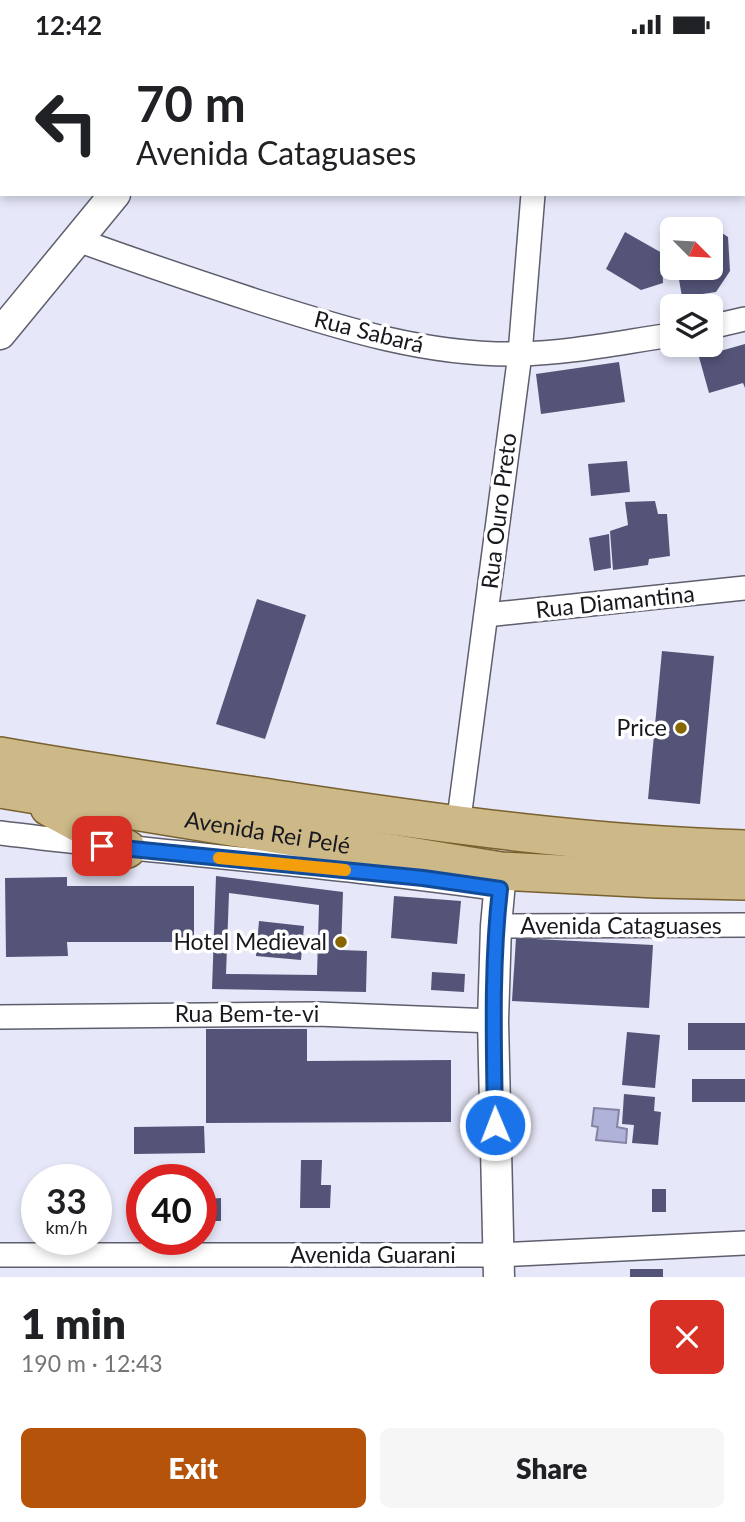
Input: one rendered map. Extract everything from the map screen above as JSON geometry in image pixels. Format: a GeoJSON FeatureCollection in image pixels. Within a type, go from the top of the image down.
{"type":"FeatureCollection","features":[{"type":"Feature","properties":{"kind":"main road","name":"Avenida Rei Pelé"},"geometry":{"type":"LineString","coordinates":[[0,757],[138,780],[458,826],[660,846],[745,849]]}},
{"type":"Feature","properties":{"kind":"main road","name":"Avenida Rei Pelé"},"geometry":{"type":"LineString","coordinates":[[10,790],[501,880],[745,881]]}},
{"type":"Feature","properties":{"kind":"main road"},"geometry":{"type":"LineString","coordinates":[[10,790],[127,849]]}},
{"type":"Feature","properties":{"kind":"street"},"geometry":{"type":"LineString","coordinates":[[0,334],[113,196]]}},
{"type":"Feature","properties":{"kind":"street","name":"Rua Ouro Preto"},"geometry":{"type":"LineString","coordinates":[[458,826],[520,354],[533,196]]}},
{"type":"Feature","properties":{"kind":"street","name":"Rua Sabará"},"geometry":{"type":"LineString","coordinates":[[78,240],[157,269],[317,321],[399,344],[520,354],[660,336]]}},
{"type":"Feature","properties":{"kind":"street"},"geometry":{"type":"LineString","coordinates":[[723,324],[745,319]]}},
{"type":"Feature","properties":{"kind":"street","name":"Rua Diamantina"},"geometry":{"type":"LineString","coordinates":[[486,615],[745,588]]}},
{"type":"Feature","properties":{"kind":"street","name":"Avenida Cataguases"},"geometry":{"type":"LineString","coordinates":[[0,833],[127,849],[423,878],[501,880]]}},
{"type":"Feature","properties":{"kind":"street"},"geometry":{"type":"LineString","coordinates":[[498,1266],[494,1021],[496,926],[501,880]]}},
{"type":"Feature","properties":{"kind":"street","name":"Avenida Cataguases"},"geometry":{"type":"LineString","coordinates":[[496,926],[745,925]]}},
{"type":"Feature","properties":{"kind":"street","name":"Rua Bem-te-vi"},"geometry":{"type":"LineString","coordinates":[[0,1017],[317,1014],[494,1021]]}},
{"type":"Feature","properties":{"kind":"street","name":"Avenida Guarani"},"geometry":{"type":"LineString","coordinates":[[0,1255],[498,1266],[745,1243]]}},
{"type":"Feature","properties":{"kind":"water"},"geometry":{"type":"Polygon","coordinates":[[[594,1108],[619,1110],[617,1127],[627,1129],[626,1143],[596,1140],[598,1127],[592,1126],[594,1108]]]}},
{"type":"Feature","properties":{"kind":"building"},"geometry":{"type":"Polygon","coordinates":[[[625,232],[660,252],[660,280],[663,283],[641,290],[606,269],[625,232]]]}},
{"type":"Feature","properties":{"kind":"building"},"geometry":{"type":"Polygon","coordinates":[[[723,234],[728,237],[730,271],[716,292],[681,294],[679,280],[723,280],[723,234]]]}},
{"type":"Feature","properties":{"kind":"building"},"geometry":{"type":"Polygon","coordinates":[[[745,344],[745,388],[743,383],[709,393],[699,357],[723,357],[723,350],[745,344]]]}},
{"type":"Feature","properties":{"kind":"building"},"geometry":{"type":"Polygon","coordinates":[[[619,362],[625,402],[541,414],[536,374],[619,362]]]}},
{"type":"Feature","properties":{"kind":"building"},"geometry":{"type":"Polygon","coordinates":[[[627,461],[630,492],[591,496],[588,464],[627,461]]]}},
{"type":"Feature","properties":{"kind":"building"},"geometry":{"type":"Polygon","coordinates":[[[655,501],[658,514],[667,514],[670,556],[649,559],[648,565],[613,570],[610,531],[628,525],[625,502],[655,501]]]}},
{"type":"Feature","properties":{"kind":"building"},"geometry":{"type":"Polygon","coordinates":[[[609,534],[611,568],[594,571],[589,538],[609,534]]]}},
{"type":"Feature","properties":{"kind":"building"},"geometry":{"type":"Polygon","coordinates":[[[257,599],[306,615],[265,739],[216,724],[257,599]]]}},
{"type":"Feature","properties":{"kind":"building","name":"Price"},"geometry":{"type":"Polygon","coordinates":[[[662,651],[714,656],[700,804],[648,799],[662,651]]]}},
{"type":"Feature","properties":{"kind":"building"},"geometry":{"type":"Polygon","coordinates":[[[216,876],[343,892],[341,950],[367,951],[366,992],[212,989],[216,876]],[[229,893],[226,974],[317,975],[319,905],[229,893]]]}},
{"type":"Feature","properties":{"kind":"building"},"geometry":{"type":"Polygon","coordinates":[[[67,877],[67,886],[194,886],[194,942],[67,942],[68,956],[6,957],[5,878],[67,877]]]}},
{"type":"Feature","properties":{"kind":"building"},"geometry":{"type":"Polygon","coordinates":[[[394,896],[461,901],[457,944],[391,938],[394,896]]]}},
{"type":"Feature","properties":{"kind":"building"},"geometry":{"type":"Polygon","coordinates":[[[259,921],[304,926],[301,960],[256,956],[259,921]]]}},
{"type":"Feature","properties":{"kind":"building"},"geometry":{"type":"Polygon","coordinates":[[[516,938],[653,945],[649,1008],[512,1001],[516,938]]]}},
{"type":"Feature","properties":{"kind":"building"},"geometry":{"type":"Polygon","coordinates":[[[432,972],[465,974],[464,992],[431,990],[432,972]]]}},
{"type":"Feature","properties":{"kind":"building"},"geometry":{"type":"Polygon","coordinates":[[[688,1023],[745,1023],[745,1050],[688,1050],[688,1023]]]}},
{"type":"Feature","properties":{"kind":"building"},"geometry":{"type":"Polygon","coordinates":[[[206,1029],[307,1029],[307,1061],[451,1060],[451,1122],[206,1123],[206,1029]]]}},
{"type":"Feature","properties":{"kind":"building"},"geometry":{"type":"Polygon","coordinates":[[[627,1032],[660,1035],[655,1088],[622,1085],[627,1032]]]}},
{"type":"Feature","properties":{"kind":"building"},"geometry":{"type":"Polygon","coordinates":[[[692,1079],[745,1079],[745,1102],[692,1102],[692,1079]]]}},
{"type":"Feature","properties":{"kind":"building"},"geometry":{"type":"Polygon","coordinates":[[[624,1094],[655,1097],[654,1111],[661,1112],[658,1145],[632,1143],[634,1125],[622,1124],[624,1094]]]}},
{"type":"Feature","properties":{"kind":"building"},"geometry":{"type":"Polygon","coordinates":[[[204,1126],[205,1153],[134,1154],[134,1127],[204,1126]]]}},
{"type":"Feature","properties":{"kind":"building"},"geometry":{"type":"Polygon","coordinates":[[[301,1160],[322,1160],[321,1185],[331,1185],[330,1208],[300,1208],[301,1160]]]}},
{"type":"Feature","properties":{"kind":"building"},"geometry":{"type":"Polygon","coordinates":[[[652,1189],[666,1189],[666,1212],[652,1212],[652,1189]]]}},
{"type":"Feature","properties":{"kind":"building"},"geometry":{"type":"Polygon","coordinates":[[[217,1198],[221,1198],[221,1221],[217,1221],[217,1198]]]}},
{"type":"Feature","properties":{"kind":"building"},"geometry":{"type":"Polygon","coordinates":[[[630,1269],[663,1269],[663,1277],[630,1277],[630,1269]]]}},
{"type":"Feature","properties":{"kind":"slow traffic"},"geometry":{"type":"LineString","coordinates":[[219,858],[345,870]]}},
{"type":"Feature","properties":{"kind":"place","name":"Price"},"geometry":{"type":"Point","coordinates":[681,728]}},
{"type":"Feature","properties":{"kind":"place","name":"Hotel Medieval"},"geometry":{"type":"Point","coordinates":[341,942]}},
{"type":"Feature","properties":{"kind":"route"},"geometry":{"type":"LineString","coordinates":[[102,846],[423,878],[500,889],[496,926],[495,1125]]}}]}
